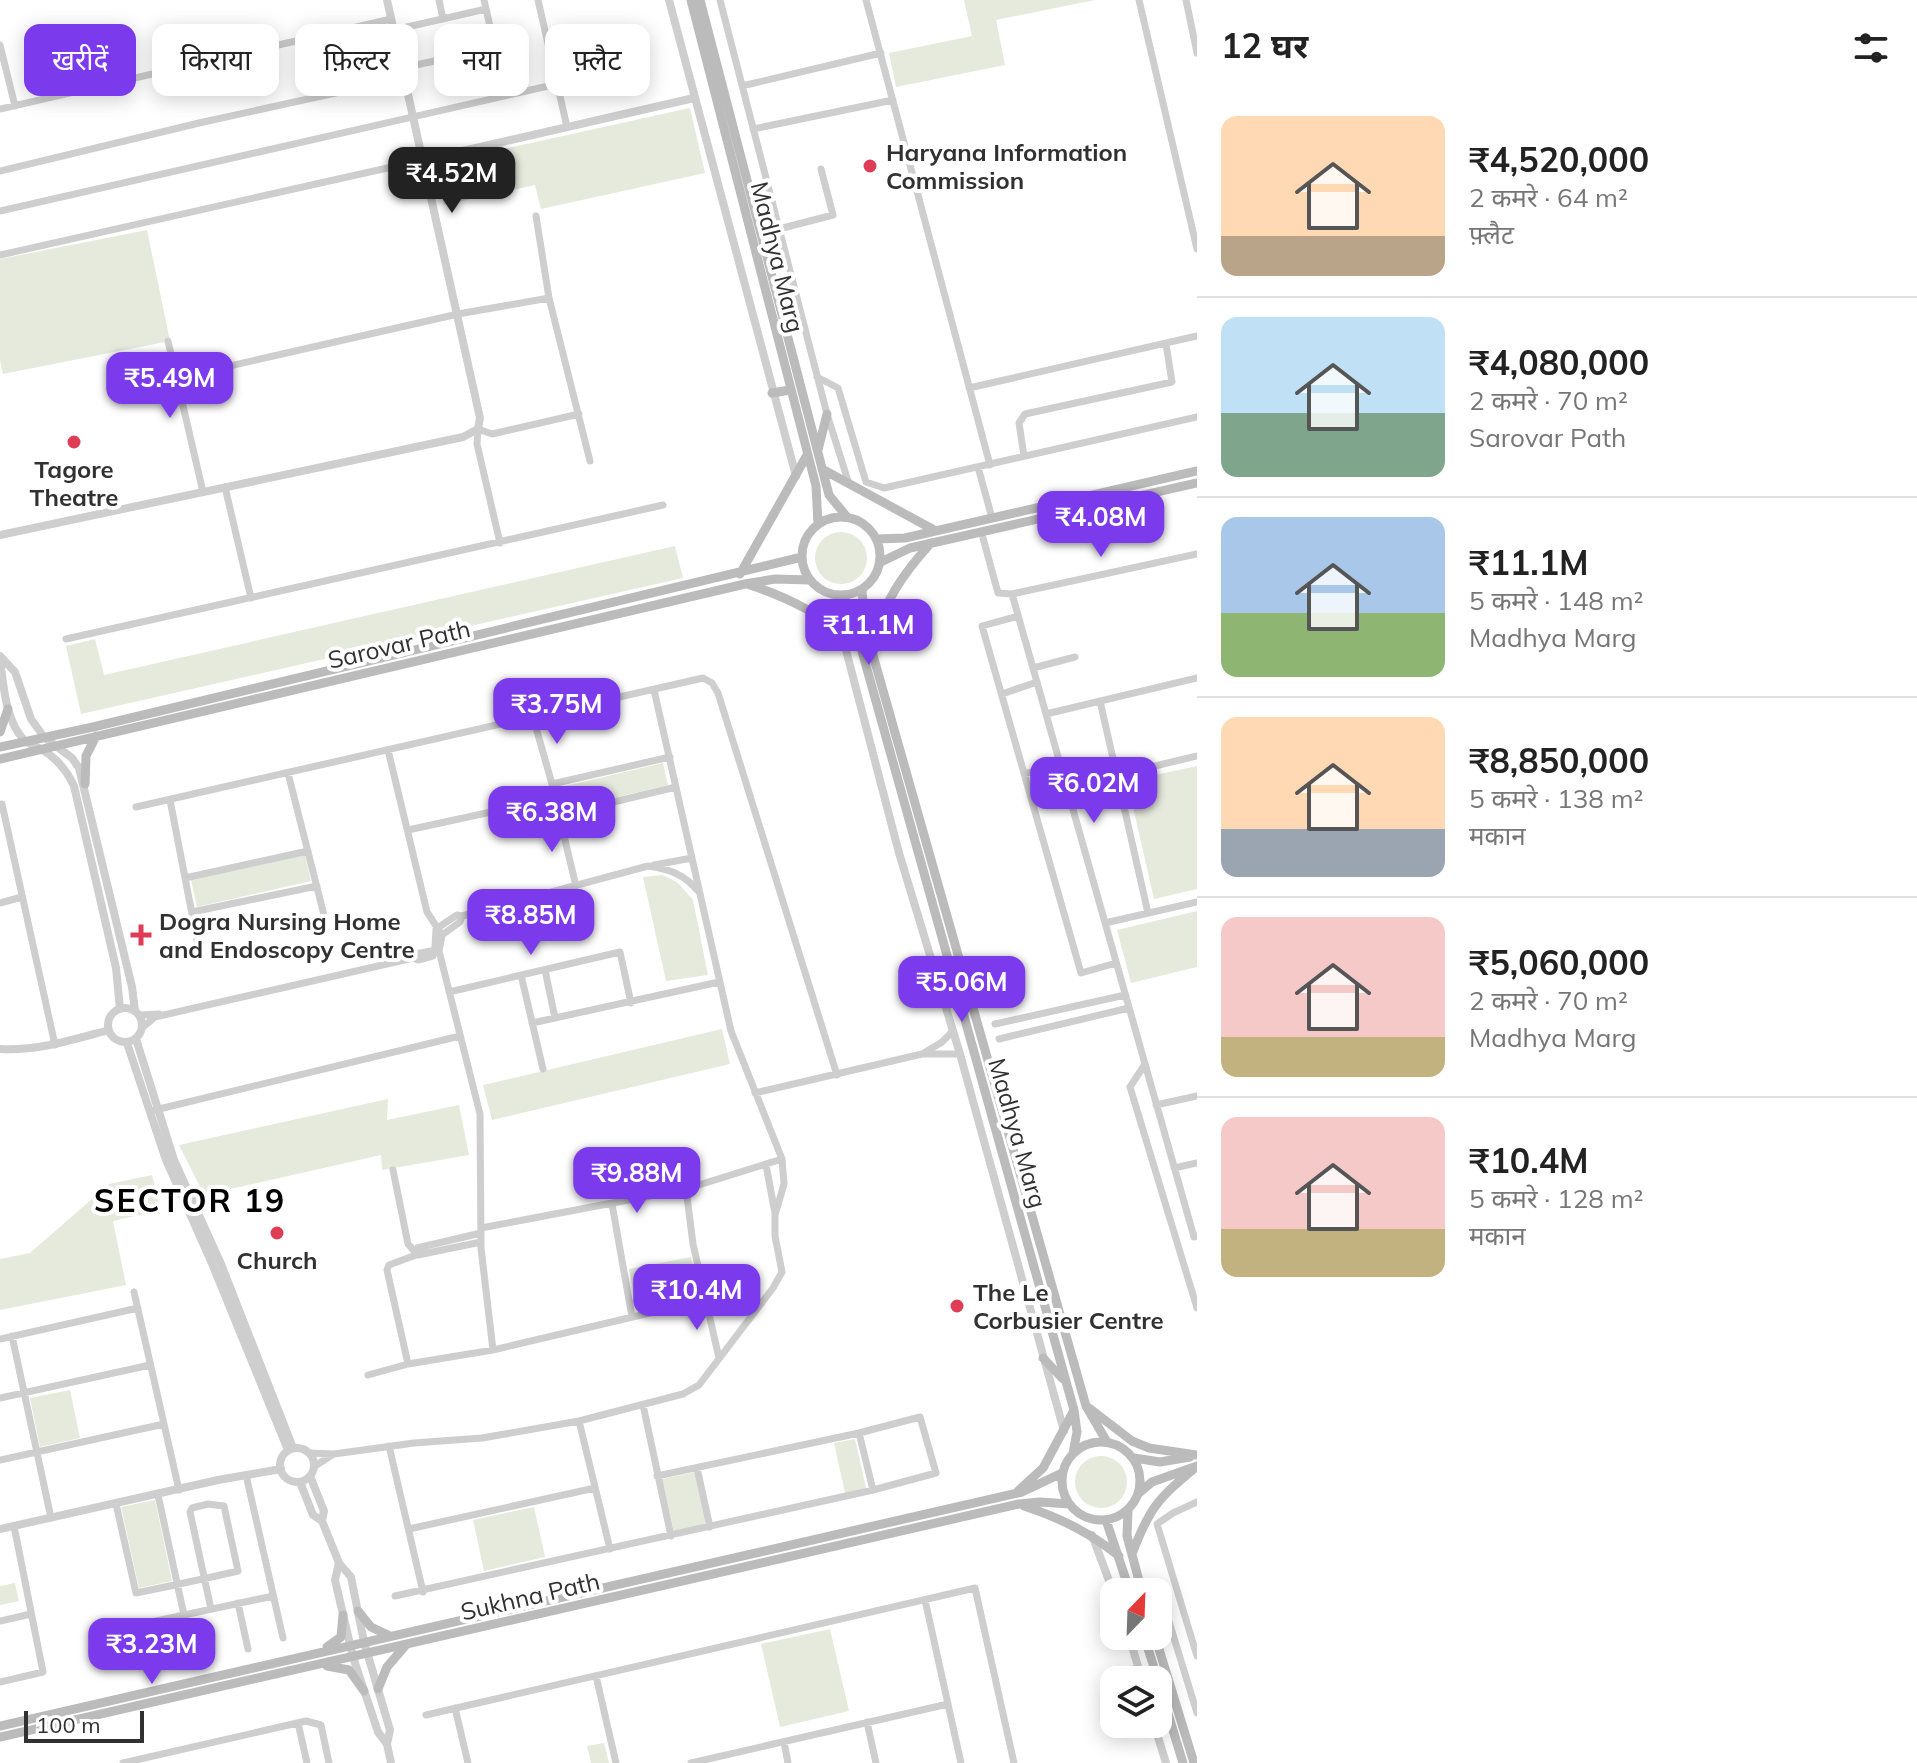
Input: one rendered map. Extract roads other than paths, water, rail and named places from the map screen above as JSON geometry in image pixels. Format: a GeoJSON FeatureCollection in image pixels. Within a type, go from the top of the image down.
{"type":"FeatureCollection","features":[{"type":"Feature","properties":{"kind":"main road","name":"Madhya Marg"},"geometry":{"type":"LineString","coordinates":[[691,0],[790,390],[812,453],[822,469],[829,495],[847,517]]}},
{"type":"Feature","properties":{"kind":"main road","name":"Madhya Marg"},"geometry":{"type":"LineString","coordinates":[[700,0],[812,453],[818,524]]}},
{"type":"Feature","properties":{"kind":"main road"},"geometry":{"type":"LineString","coordinates":[[772,393],[790,390]]}},
{"type":"Feature","properties":{"kind":"main road"},"geometry":{"type":"LineString","coordinates":[[740,574],[812,453],[827,414]]}},
{"type":"Feature","properties":{"kind":"main road"},"geometry":{"type":"LineString","coordinates":[[822,469],[936,531]]}},
{"type":"Feature","properties":{"kind":"main road"},"geometry":{"type":"LineString","coordinates":[[877,539],[905,538],[1197,471]]}},
{"type":"Feature","properties":{"kind":"main road"},"geometry":{"type":"LineString","coordinates":[[881,562],[910,548],[1197,483]]}},
{"type":"Feature","properties":{"kind":"main road"},"geometry":{"type":"LineString","coordinates":[[847,517],[866,526],[877,539],[881,562],[874,579],[862,590],[840,595],[823,592],[809,580],[802,557],[804,544],[818,524],[847,517]]}},
{"type":"Feature","properties":{"kind":"main road"},"geometry":{"type":"LineString","coordinates":[[745,584],[784,596],[865,644],[904,572],[931,543]]}},
{"type":"Feature","properties":{"kind":"main road","name":"Sarovar Path"},"geometry":{"type":"LineString","coordinates":[[0,747],[802,557]]}},
{"type":"Feature","properties":{"kind":"main road","name":"Sarovar Path"},"geometry":{"type":"LineString","coordinates":[[0,759],[745,584],[775,579],[809,580]]}},
{"type":"Feature","properties":{"kind":"main road","name":"Madhya Marg"},"geometry":{"type":"LineString","coordinates":[[862,590],[865,644],[1074,1410],[1077,1432],[1073,1453]]}},
{"type":"Feature","properties":{"kind":"main road","name":"Madhya Marg"},"geometry":{"type":"LineString","coordinates":[[840,595],[865,644],[1086,1406],[1107,1442]]}},
{"type":"Feature","properties":{"kind":"main road"},"geometry":{"type":"LineString","coordinates":[[0,732],[8,709]]}},
{"type":"Feature","properties":{"kind":"main road"},"geometry":{"type":"LineString","coordinates":[[85,784],[86,756],[96,736]]}},
{"type":"Feature","properties":{"kind":"main road"},"geometry":{"type":"LineString","coordinates":[[1043,1358],[1066,1381]]}},
{"type":"Feature","properties":{"kind":"main road"},"geometry":{"type":"LineString","coordinates":[[1086,1406],[1132,1441],[1149,1448],[1197,1455]]}},
{"type":"Feature","properties":{"kind":"main road"},"geometry":{"type":"LineString","coordinates":[[1015,1493],[1043,1468],[1074,1410]]}},
{"type":"Feature","properties":{"kind":"main road"},"geometry":{"type":"LineString","coordinates":[[1139,1493],[1141,1477],[1134,1458],[1121,1446],[1107,1442],[1086,1444],[1073,1453],[1062,1473],[1069,1504],[1083,1516],[1106,1520],[1128,1510],[1139,1493],[1152,1482],[1197,1466]]}},
{"type":"Feature","properties":{"kind":"main road"},"geometry":{"type":"LineString","coordinates":[[1134,1458],[1160,1462],[1197,1455]]}},
{"type":"Feature","properties":{"kind":"main road"},"geometry":{"type":"LineString","coordinates":[[1132,1554],[1149,1512],[1163,1495],[1197,1466]]}},
{"type":"Feature","properties":{"kind":"main road","name":"Sukhna Path"},"geometry":{"type":"LineString","coordinates":[[0,1726],[1015,1493],[1062,1473]]}},
{"type":"Feature","properties":{"kind":"main road"},"geometry":{"type":"LineString","coordinates":[[1019,1504],[1057,1517],[1092,1535],[1119,1556]]}},
{"type":"Feature","properties":{"kind":"main road","name":"Sukhna Path"},"geometry":{"type":"LineString","coordinates":[[0,1737],[1019,1504],[1069,1504]]}},
{"type":"Feature","properties":{"kind":"main road"},"geometry":{"type":"LineString","coordinates":[[1128,1510],[1127,1536],[1138,1578]]}},
{"type":"Feature","properties":{"kind":"main road"},"geometry":{"type":"LineString","coordinates":[[1106,1520],[1126,1578]]}},
{"type":"Feature","properties":{"kind":"main road"},"geometry":{"type":"LineString","coordinates":[[358,1611],[377,1632],[391,1636]]}},
{"type":"Feature","properties":{"kind":"main road"},"geometry":{"type":"LineString","coordinates":[[314,1654],[341,1637],[343,1615]]}},
{"type":"Feature","properties":{"kind":"main road"},"geometry":{"type":"LineString","coordinates":[[378,1689],[387,1667],[408,1644]]}},
{"type":"Feature","properties":{"kind":"main road"},"geometry":{"type":"LineString","coordinates":[[1159,1650],[1194,1763]]}},
{"type":"Feature","properties":{"kind":"main road"},"geometry":{"type":"LineString","coordinates":[[311,1666],[344,1667],[364,1691]]}},
{"type":"Feature","properties":{"kind":"main road"},"geometry":{"type":"LineString","coordinates":[[1172,1727],[1183,1763]]}},
{"type":"Feature","properties":{"kind":"street"},"geometry":{"type":"LineString","coordinates":[[387,0],[392,24]]}},
{"type":"Feature","properties":{"kind":"street"},"geometry":{"type":"LineString","coordinates":[[439,0],[443,19]]}},
{"type":"Feature","properties":{"kind":"street"},"geometry":{"type":"LineString","coordinates":[[538,0],[545,31]]}},
{"type":"Feature","properties":{"kind":"street"},"geometry":{"type":"LineString","coordinates":[[669,0],[796,476]]}},
{"type":"Feature","properties":{"kind":"street"},"geometry":{"type":"LineString","coordinates":[[720,0],[817,377],[849,484]]}},
{"type":"Feature","properties":{"kind":"street"},"geometry":{"type":"LineString","coordinates":[[866,0],[990,465]]}},
{"type":"Feature","properties":{"kind":"street"},"geometry":{"type":"LineString","coordinates":[[1151,0],[1140,1],[1197,249]]}},
{"type":"Feature","properties":{"kind":"street"},"geometry":{"type":"LineString","coordinates":[[1186,0],[1197,53]]}},
{"type":"Feature","properties":{"kind":"street"},"geometry":{"type":"LineString","coordinates":[[418,25],[485,4],[490,24]]}},
{"type":"Feature","properties":{"kind":"street"},"geometry":{"type":"LineString","coordinates":[[0,109],[391,19]]}},
{"type":"Feature","properties":{"kind":"street"},"geometry":{"type":"LineString","coordinates":[[0,45],[15,106]]}},
{"type":"Feature","properties":{"kind":"street"},"geometry":{"type":"LineString","coordinates":[[742,86],[881,53]]}},
{"type":"Feature","properties":{"kind":"street"},"geometry":{"type":"LineString","coordinates":[[0,211],[545,87]]}},
{"type":"Feature","properties":{"kind":"street"},"geometry":{"type":"LineString","coordinates":[[0,171],[322,96]]}},
{"type":"Feature","properties":{"kind":"street"},"geometry":{"type":"LineString","coordinates":[[409,96],[480,418],[477,444],[500,543]]}},
{"type":"Feature","properties":{"kind":"street"},"geometry":{"type":"LineString","coordinates":[[560,96],[567,127]]}},
{"type":"Feature","properties":{"kind":"street"},"geometry":{"type":"LineString","coordinates":[[0,255],[694,98]]}},
{"type":"Feature","properties":{"kind":"street"},"geometry":{"type":"LineString","coordinates":[[753,129],[893,100]]}},
{"type":"Feature","properties":{"kind":"street"},"geometry":{"type":"LineString","coordinates":[[779,229],[833,215],[821,169]]}},
{"type":"Feature","properties":{"kind":"street"},"geometry":{"type":"LineString","coordinates":[[536,216],[549,298],[590,461]]}},
{"type":"Feature","properties":{"kind":"street"},"geometry":{"type":"LineString","coordinates":[[177,378],[458,314],[549,298]]}},
{"type":"Feature","properties":{"kind":"street"},"geometry":{"type":"LineString","coordinates":[[969,388],[1197,336]]}},
{"type":"Feature","properties":{"kind":"street"},"geometry":{"type":"LineString","coordinates":[[168,341],[203,492]]}},
{"type":"Feature","properties":{"kind":"street"},"geometry":{"type":"LineString","coordinates":[[1024,456],[1019,423],[1025,414],[1172,382],[1166,344]]}},
{"type":"Feature","properties":{"kind":"street"},"geometry":{"type":"LineString","coordinates":[[817,377],[838,388],[866,482],[884,488],[1197,417]]}},
{"type":"Feature","properties":{"kind":"street"},"geometry":{"type":"LineString","coordinates":[[0,535],[463,437],[478,429],[492,434],[579,414]]}},
{"type":"Feature","properties":{"kind":"street"},"geometry":{"type":"LineString","coordinates":[[978,467],[992,518]]}},
{"type":"Feature","properties":{"kind":"street"},"geometry":{"type":"LineString","coordinates":[[225,487],[251,598]]}},
{"type":"Feature","properties":{"kind":"street"},"geometry":{"type":"LineString","coordinates":[[66,639],[663,505]]}},
{"type":"Feature","properties":{"kind":"street"},"geometry":{"type":"LineString","coordinates":[[983,538],[998,593],[1012,594],[1197,554]]}},
{"type":"Feature","properties":{"kind":"street"},"geometry":{"type":"LineString","coordinates":[[1012,594],[1174,1168],[1194,1237],[1197,1236]]}},
{"type":"Feature","properties":{"kind":"street"},"geometry":{"type":"LineString","coordinates":[[1018,616],[982,626],[1081,973],[1116,963]]}},
{"type":"Feature","properties":{"kind":"street"},"geometry":{"type":"LineString","coordinates":[[841,631],[899,853],[960,1054],[1064,1432]]}},
{"type":"Feature","properties":{"kind":"street"},"geometry":{"type":"LineString","coordinates":[[1033,668],[1075,657]]}},
{"type":"Feature","properties":{"kind":"street"},"geometry":{"type":"LineString","coordinates":[[0,659],[15,672],[31,719],[44,737],[58,746],[79,768],[85,784],[121,967],[120,1009]]}},
{"type":"Feature","properties":{"kind":"street"},"geometry":{"type":"LineString","coordinates":[[0,659],[8,709],[25,741],[43,750],[68,773],[74,786],[121,967],[143,1027]]}},
{"type":"Feature","properties":{"kind":"street"},"geometry":{"type":"LineString","coordinates":[[136,807],[703,678],[712,683],[718,693],[837,1075]]}},
{"type":"Feature","properties":{"kind":"street"},"geometry":{"type":"LineString","coordinates":[[1046,714],[1197,678]]}},
{"type":"Feature","properties":{"kind":"street"},"geometry":{"type":"LineString","coordinates":[[1002,694],[1037,682]]}},
{"type":"Feature","properties":{"kind":"street"},"geometry":{"type":"LineString","coordinates":[[654,690],[731,1031],[782,1159],[784,1184],[775,1215]]}},
{"type":"Feature","properties":{"kind":"street"},"geometry":{"type":"LineString","coordinates":[[1100,701],[1148,913]]}},
{"type":"Feature","properties":{"kind":"street"},"geometry":{"type":"LineString","coordinates":[[533,717],[576,886]]}},
{"type":"Feature","properties":{"kind":"street"},"geometry":{"type":"LineString","coordinates":[[388,750],[427,912],[439,932]]}},
{"type":"Feature","properties":{"kind":"street"},"geometry":{"type":"LineString","coordinates":[[1117,775],[1197,756]]}},
{"type":"Feature","properties":{"kind":"street"},"geometry":{"type":"LineString","coordinates":[[552,784],[670,757]]}},
{"type":"Feature","properties":{"kind":"street"},"geometry":{"type":"LineString","coordinates":[[1024,774],[1060,764]]}},
{"type":"Feature","properties":{"kind":"street"},"geometry":{"type":"LineString","coordinates":[[288,773],[325,919]]}},
{"type":"Feature","properties":{"kind":"street"},"geometry":{"type":"LineString","coordinates":[[559,815],[676,787]]}},
{"type":"Feature","properties":{"kind":"street"},"geometry":{"type":"LineString","coordinates":[[408,830],[555,798]]}},
{"type":"Feature","properties":{"kind":"street"},"geometry":{"type":"LineString","coordinates":[[170,800],[198,945]]}},
{"type":"Feature","properties":{"kind":"street"},"geometry":{"type":"LineString","coordinates":[[2,804],[55,1045]]}},
{"type":"Feature","properties":{"kind":"street"},"geometry":{"type":"LineString","coordinates":[[81,821],[92,818]]}},
{"type":"Feature","properties":{"kind":"street"},"geometry":{"type":"LineString","coordinates":[[0,847],[11,844]]}},
{"type":"Feature","properties":{"kind":"street"},"geometry":{"type":"LineString","coordinates":[[185,878],[308,851]]}},
{"type":"Feature","properties":{"kind":"street"},"geometry":{"type":"LineString","coordinates":[[493,1350],[481,1234],[480,1114],[434,938],[457,915],[648,866],[692,858]]}},
{"type":"Feature","properties":{"kind":"street"},"geometry":{"type":"LineString","coordinates":[[648,866],[678,873],[689,879],[700,893]]}},
{"type":"Feature","properties":{"kind":"street"},"geometry":{"type":"LineString","coordinates":[[192,912],[317,886]]}},
{"type":"Feature","properties":{"kind":"street"},"geometry":{"type":"LineString","coordinates":[[0,903],[22,897]]}},
{"type":"Feature","properties":{"kind":"street"},"geometry":{"type":"LineString","coordinates":[[1105,923],[1197,902]]}},
{"type":"Feature","properties":{"kind":"street"},"geometry":{"type":"LineString","coordinates":[[132,1041],[155,1017],[413,958],[415,954],[438,952]]}},
{"type":"Feature","properties":{"kind":"street"},"geometry":{"type":"LineString","coordinates":[[449,992],[620,952],[631,1003]]}},
{"type":"Feature","properties":{"kind":"street"},"geometry":{"type":"LineString","coordinates":[[545,970],[555,1018]]}},
{"type":"Feature","properties":{"kind":"street"},"geometry":{"type":"LineString","coordinates":[[521,975],[543,1069]]}},
{"type":"Feature","properties":{"kind":"street"},"geometry":{"type":"LineString","coordinates":[[532,1023],[719,982]]}},
{"type":"Feature","properties":{"kind":"street"},"geometry":{"type":"LineString","coordinates":[[995,1024],[1125,995]]}},
{"type":"Feature","properties":{"kind":"street"},"geometry":{"type":"LineString","coordinates":[[999,1039],[1129,1008]]}},
{"type":"Feature","properties":{"kind":"street"},"geometry":{"type":"LineString","coordinates":[[120,1009],[169,1014]]}},
{"type":"Feature","properties":{"kind":"street"},"geometry":{"type":"LineString","coordinates":[[120,1009],[111,1016],[109,1030],[116,1040],[132,1041]]}},
{"type":"Feature","properties":{"kind":"street"},"geometry":{"type":"LineString","coordinates":[[0,1049],[26,1050],[55,1045],[109,1030]]}},
{"type":"Feature","properties":{"kind":"street"},"geometry":{"type":"LineString","coordinates":[[922,1054],[953,1031]]}},
{"type":"Feature","properties":{"kind":"street"},"geometry":{"type":"LineString","coordinates":[[154,1110],[460,1036]]}},
{"type":"Feature","properties":{"kind":"street"},"geometry":{"type":"LineString","coordinates":[[132,1041],[154,1110],[221,1264],[290,1449]]}},
{"type":"Feature","properties":{"kind":"street"},"geometry":{"type":"LineString","coordinates":[[755,1093],[922,1054],[960,1054]]}},
{"type":"Feature","properties":{"kind":"street"},"geometry":{"type":"LineString","coordinates":[[1145,1064],[1130,1087],[1197,1308]]}},
{"type":"Feature","properties":{"kind":"street"},"geometry":{"type":"LineString","coordinates":[[1156,1105],[1197,1096]]}},
{"type":"Feature","properties":{"kind":"street"},"geometry":{"type":"LineString","coordinates":[[408,1364],[387,1270],[389,1265],[415,1253],[417,1248],[686,1189],[782,1159]]}},
{"type":"Feature","properties":{"kind":"street"},"geometry":{"type":"LineString","coordinates":[[1174,1168],[1197,1163]]}},
{"type":"Feature","properties":{"kind":"street"},"geometry":{"type":"LineString","coordinates":[[334,1454],[315,1466],[310,1476],[300,1482],[289,1480],[281,1469],[282,1456],[290,1449],[334,1454],[482,1438],[579,1421],[683,1394],[699,1385],[782,1272],[766,1165]]}},
{"type":"Feature","properties":{"kind":"street"},"geometry":{"type":"LineString","coordinates":[[393,1170],[408,1244],[415,1253]]}},
{"type":"Feature","properties":{"kind":"street"},"geometry":{"type":"LineString","coordinates":[[686,1189],[693,1244],[719,1358]]}},
{"type":"Feature","properties":{"kind":"street"},"geometry":{"type":"LineString","coordinates":[[612,1204],[632,1317]]}},
{"type":"Feature","properties":{"kind":"street"},"geometry":{"type":"LineString","coordinates":[[134,1292],[179,1490]]}},
{"type":"Feature","properties":{"kind":"street"},"geometry":{"type":"LineString","coordinates":[[368,1375],[408,1364],[493,1350],[705,1300]]}},
{"type":"Feature","properties":{"kind":"street"},"geometry":{"type":"LineString","coordinates":[[0,1339],[138,1308]]}},
{"type":"Feature","properties":{"kind":"street"},"geometry":{"type":"LineString","coordinates":[[12,1336],[51,1518]]}},
{"type":"Feature","properties":{"kind":"street"},"geometry":{"type":"LineString","coordinates":[[0,1398],[150,1365]]}},
{"type":"Feature","properties":{"kind":"street"},"geometry":{"type":"LineString","coordinates":[[643,1405],[671,1536]]}},
{"type":"Feature","properties":{"kind":"street"},"geometry":{"type":"LineString","coordinates":[[395,1596],[671,1536],[936,1473],[920,1417],[657,1476]]}},
{"type":"Feature","properties":{"kind":"street"},"geometry":{"type":"LineString","coordinates":[[579,1421],[610,1549]]}},
{"type":"Feature","properties":{"kind":"street"},"geometry":{"type":"LineString","coordinates":[[0,1460],[164,1424]]}},
{"type":"Feature","properties":{"kind":"street"},"geometry":{"type":"LineString","coordinates":[[859,1433],[873,1490]]}},
{"type":"Feature","properties":{"kind":"street"},"geometry":{"type":"LineString","coordinates":[[389,1446],[423,1592]]}},
{"type":"Feature","properties":{"kind":"street"},"geometry":{"type":"LineString","coordinates":[[310,1453],[315,1466]]}},
{"type":"Feature","properties":{"kind":"street"},"geometry":{"type":"LineString","coordinates":[[697,1468],[710,1527]]}},
{"type":"Feature","properties":{"kind":"street"},"geometry":{"type":"LineString","coordinates":[[0,1529],[281,1469]]}},
{"type":"Feature","properties":{"kind":"street"},"geometry":{"type":"LineString","coordinates":[[246,1475],[283,1638]]}},
{"type":"Feature","properties":{"kind":"street"},"geometry":{"type":"LineString","coordinates":[[310,1476],[324,1511],[322,1521],[339,1563],[351,1577],[364,1642],[390,1730],[387,1744],[391,1763]]}},
{"type":"Feature","properties":{"kind":"street"},"geometry":{"type":"LineString","coordinates":[[300,1482],[313,1515],[322,1521]]}},
{"type":"Feature","properties":{"kind":"street"},"geometry":{"type":"LineString","coordinates":[[409,1529],[595,1488]]}},
{"type":"Feature","properties":{"kind":"street"},"geometry":{"type":"LineString","coordinates":[[158,1495],[178,1584],[187,1660]]}},
{"type":"Feature","properties":{"kind":"street"},"geometry":{"type":"LineString","coordinates":[[1197,1502],[1157,1524],[1197,1656]]}},
{"type":"Feature","properties":{"kind":"street"},"geometry":{"type":"LineString","coordinates":[[116,1504],[136,1593],[204,1579],[238,1571],[224,1506],[192,1508],[190,1512],[204,1579],[211,1609]]}},
{"type":"Feature","properties":{"kind":"street"},"geometry":{"type":"LineString","coordinates":[[0,1682],[43,1672],[14,1526]]}},
{"type":"Feature","properties":{"kind":"street"},"geometry":{"type":"LineString","coordinates":[[1092,1535],[1108,1578]]}},
{"type":"Feature","properties":{"kind":"street"},"geometry":{"type":"LineString","coordinates":[[339,1563],[335,1580],[353,1657],[378,1732],[387,1744]]}},
{"type":"Feature","properties":{"kind":"street"},"geometry":{"type":"LineString","coordinates":[[426,1715],[975,1588],[1014,1763]]}},
{"type":"Feature","properties":{"kind":"street"},"geometry":{"type":"LineString","coordinates":[[142,1624],[273,1596]]}},
{"type":"Feature","properties":{"kind":"street"},"geometry":{"type":"LineString","coordinates":[[925,1600],[961,1763]]}},
{"type":"Feature","properties":{"kind":"street"},"geometry":{"type":"LineString","coordinates":[[238,1603],[248,1649]]}},
{"type":"Feature","properties":{"kind":"street"},"geometry":{"type":"LineString","coordinates":[[0,1621],[31,1614]]}},
{"type":"Feature","properties":{"kind":"street"},"geometry":{"type":"LineString","coordinates":[[1172,1617],[1187,1623]]}},
{"type":"Feature","properties":{"kind":"street"},"geometry":{"type":"LineString","coordinates":[[1172,1631],[1197,1713]]}},
{"type":"Feature","properties":{"kind":"street"},"geometry":{"type":"LineString","coordinates":[[596,1676],[616,1763]]}},
{"type":"Feature","properties":{"kind":"street"},"geometry":{"type":"LineString","coordinates":[[691,1763],[948,1704]]}},
{"type":"Feature","properties":{"kind":"street"},"geometry":{"type":"LineString","coordinates":[[455,1708],[468,1763]]}},
{"type":"Feature","properties":{"kind":"street"},"geometry":{"type":"LineString","coordinates":[[123,1763],[298,1723],[316,1722],[321,1725],[329,1763]]}},
{"type":"Feature","properties":{"kind":"street"},"geometry":{"type":"LineString","coordinates":[[867,1722],[876,1763]]}},
{"type":"Feature","properties":{"kind":"street"},"geometry":{"type":"LineString","coordinates":[[298,1723],[307,1763]]}},
{"type":"Feature","properties":{"kind":"street"},"geometry":{"type":"LineString","coordinates":[[1158,1738],[1166,1763]]}},
{"type":"Feature","properties":{"kind":"street"},"geometry":{"type":"LineString","coordinates":[[784,1742],[788,1763]]}},
{"type":"Feature","properties":{"kind":"street"},"geometry":{"type":"LineString","coordinates":[[167,1753],[169,1763]]}},
{"type":"Feature","properties":{"kind":"place","name":"Haryana Information Commission"},"geometry":{"type":"Point","coordinates":[870,166]}},
{"type":"Feature","properties":{"kind":"place","name":"Tagore Theatre"},"geometry":{"type":"Point","coordinates":[74,442]}},
{"type":"Feature","properties":{"kind":"place","name":"Dogra Nursing Home and Endoscopy Centre"},"geometry":{"type":"Point","coordinates":[141,935]}},
{"type":"Feature","properties":{"kind":"place","name":"Church"},"geometry":{"type":"Point","coordinates":[277,1233]}},
{"type":"Feature","properties":{"kind":"place","name":"The Le Corbusier Centre"},"geometry":{"type":"Point","coordinates":[957,1306]}},
{"type":"Feature","properties":{"kind":"district","name":"SECTOR 19"},"geometry":{"type":"Point","coordinates":[190,1200]}}]}
